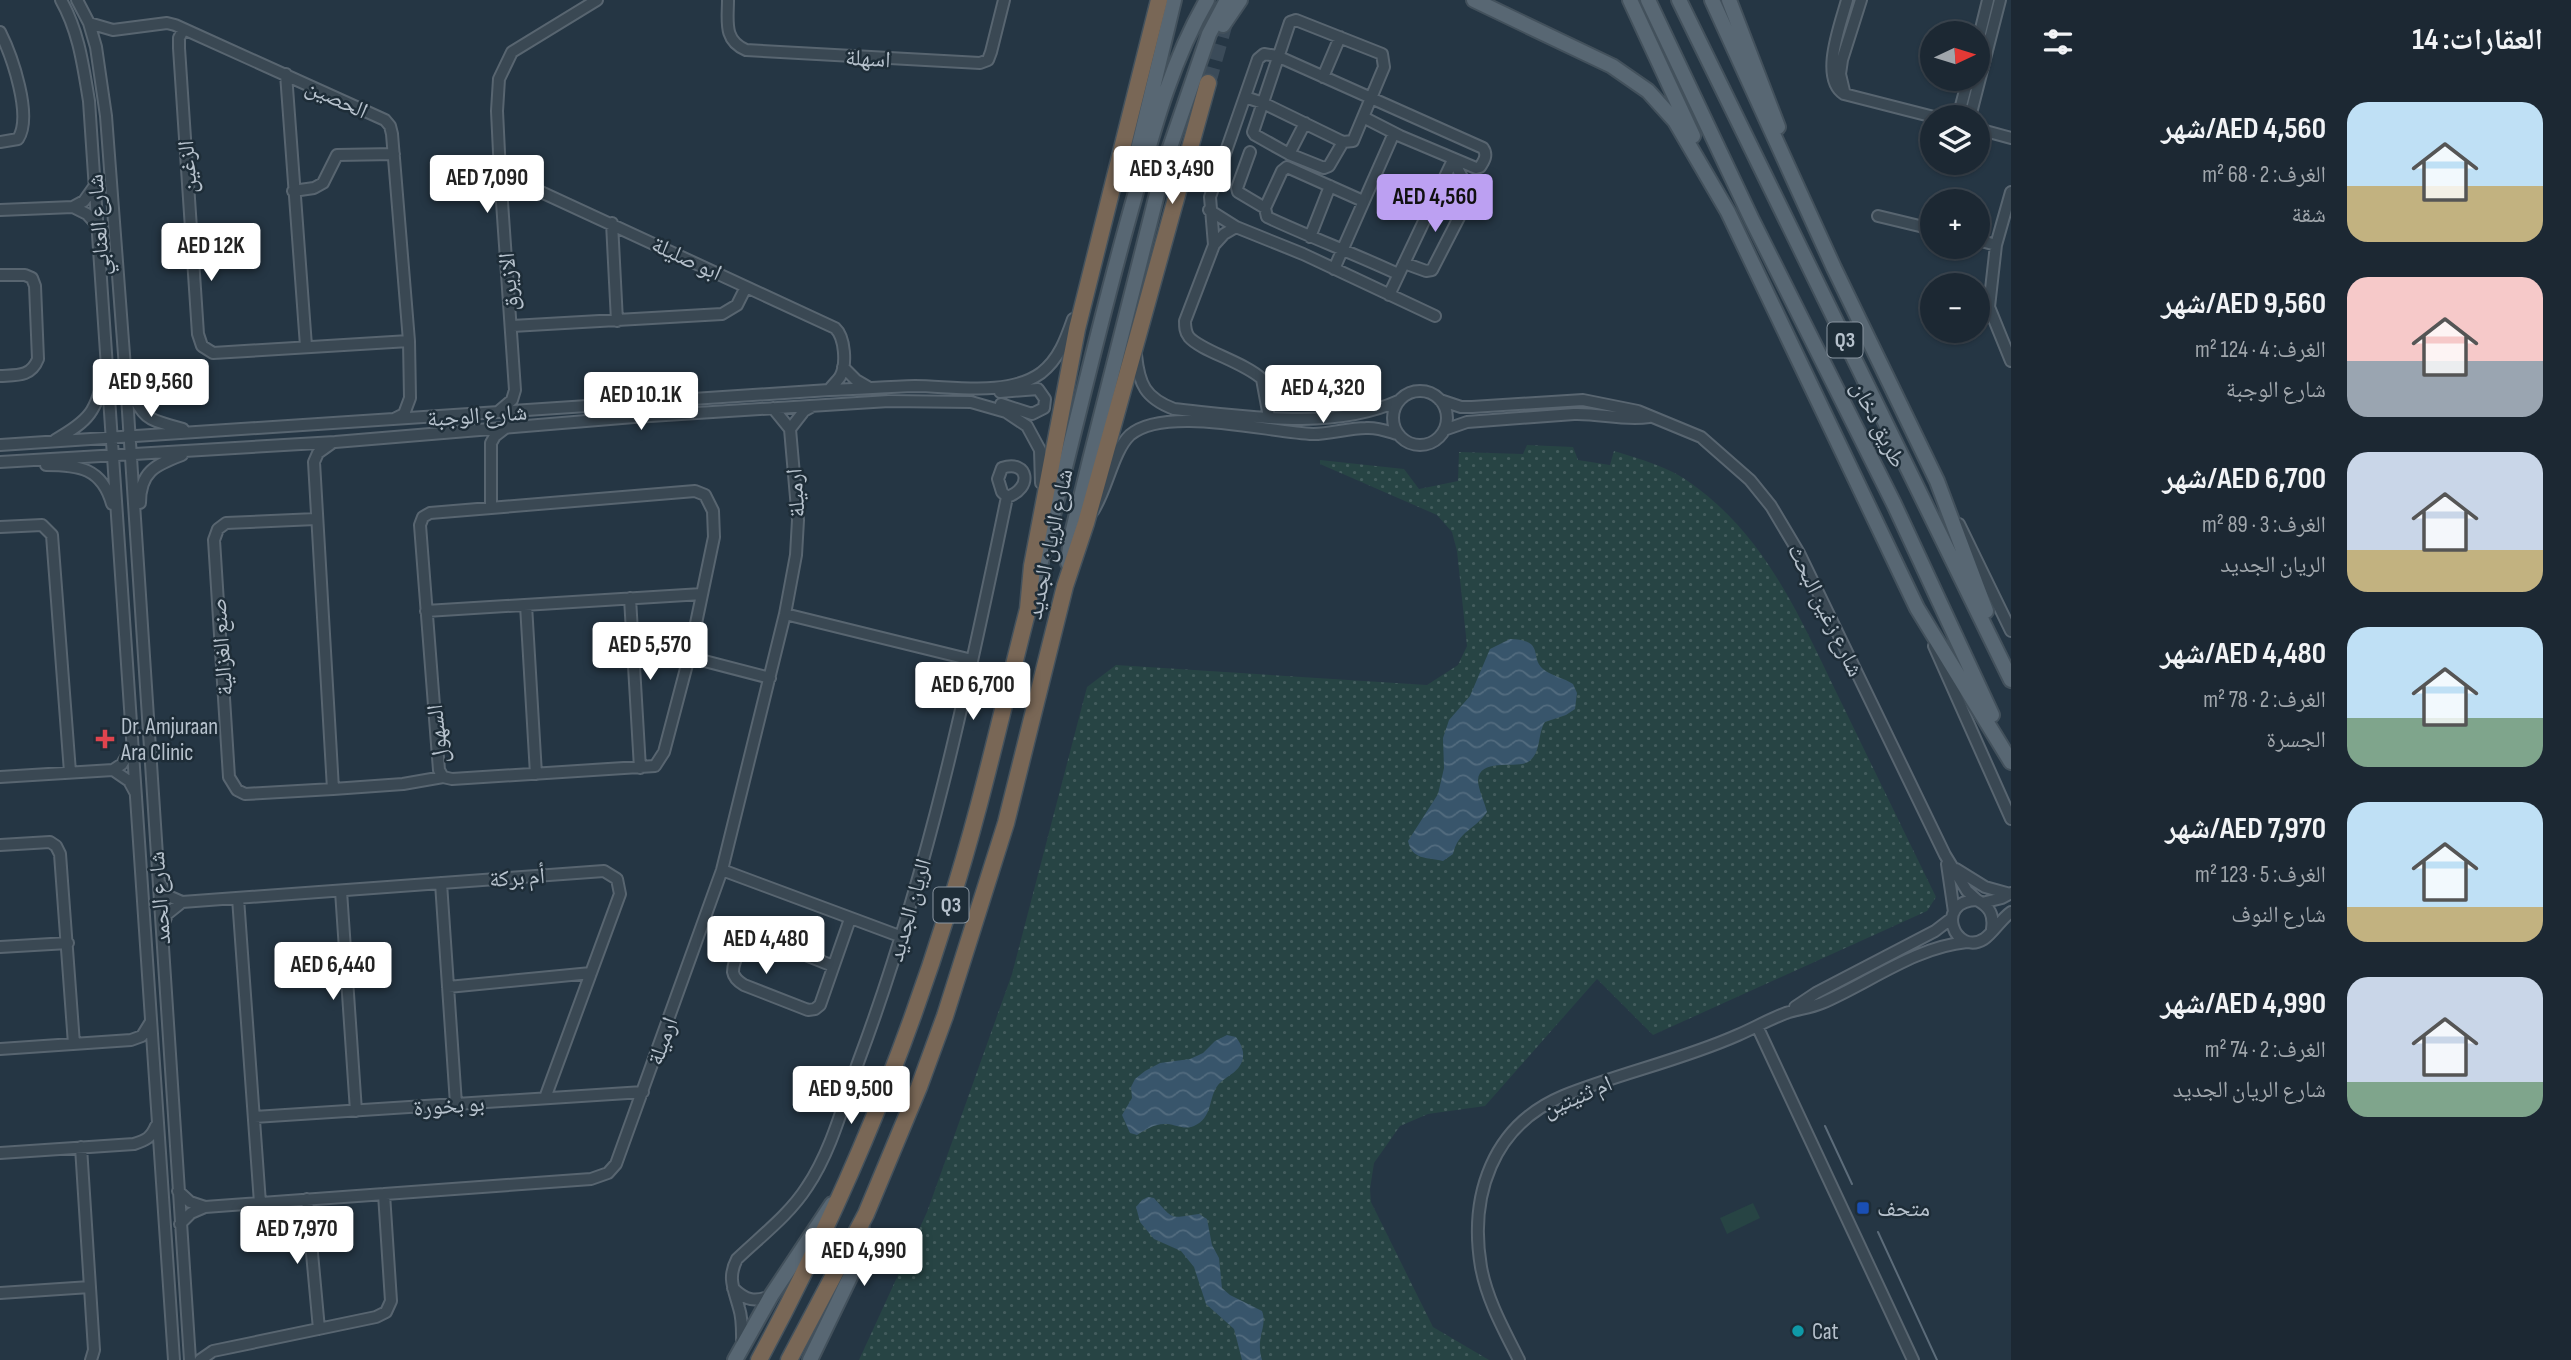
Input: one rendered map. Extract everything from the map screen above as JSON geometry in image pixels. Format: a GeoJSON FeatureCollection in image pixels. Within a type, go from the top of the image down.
{"type":"FeatureCollection","features":[{"type":"Feature","properties":{"kind":"highway"},"geometry":{"type":"LineString","coordinates":[[1028,609],[1032,566],[1077,329],[1158,0]]}},
{"type":"Feature","properties":{"kind":"highway"},"geometry":{"type":"LineString","coordinates":[[1065,586],[1086,523],[1208,83]]}},
{"type":"Feature","properties":{"kind":"highway","name":"شارع الريان الجديد"},"geometry":{"type":"LineString","coordinates":[[789,1360],[866,1214],[919,1087],[977,919],[1006,823],[1065,586]]}},
{"type":"Feature","properties":{"kind":"highway","name":"شارع الريان الجديد"},"geometry":{"type":"LineString","coordinates":[[759,1360],[797,1289],[891,1075],[950,908],[1028,609]]}},
{"type":"Feature","properties":{"kind":"main road"},"geometry":{"type":"LineString","coordinates":[[1121,243],[1134,160],[1174,0]]}},
{"type":"Feature","properties":{"kind":"main road","name":"شارع الريان الجديد"},"geometry":{"type":"LineString","coordinates":[[1028,609],[1121,243],[1171,77],[1185,41],[1207,0]]}},
{"type":"Feature","properties":{"kind":"main road","name":"شارع الريان الجديد"},"geometry":{"type":"LineString","coordinates":[[1065,586],[1071,538],[1165,162],[1209,34],[1227,0]]}},
{"type":"Feature","properties":{"kind":"main road"},"geometry":{"type":"LineString","coordinates":[[1190,85],[1216,35],[1240,0]]}},
{"type":"Feature","properties":{"kind":"main road"},"geometry":{"type":"LineString","coordinates":[[1474,0],[1612,66],[1648,91],[1675,121],[1728,212]]}},
{"type":"Feature","properties":{"kind":"main road"},"geometry":{"type":"LineString","coordinates":[[1630,0],[1917,608],[2011,760]]}},
{"type":"Feature","properties":{"kind":"main road","name":"طريق دخان"},"geometry":{"type":"LineString","coordinates":[[1648,0],[1752,220],[1894,504],[2011,760]]}},
{"type":"Feature","properties":{"kind":"main road","name":"طريق دخان"},"geometry":{"type":"LineString","coordinates":[[1679,0],[2011,680]]}},
{"type":"Feature","properties":{"kind":"main road"},"geometry":{"type":"LineString","coordinates":[[1712,0],[1812,220],[1937,481],[2011,680]]}},
{"type":"Feature","properties":{"kind":"main road"},"geometry":{"type":"LineString","coordinates":[[1729,0],[1812,220]]}},
{"type":"Feature","properties":{"kind":"main road","name":"شارع الريان الجديد"},"geometry":{"type":"LineString","coordinates":[[738,1354],[771,1296],[820,1219],[842,1190]]}},
{"type":"Feature","properties":{"kind":"main road","name":"شارع الريان الجديد"},"geometry":{"type":"LineString","coordinates":[[810,1360],[850,1277],[866,1214]]}},
{"type":"Feature","properties":{"kind":"street","name":"شارع العنابي"},"geometry":{"type":"LineString","coordinates":[[61,0],[73,22],[82,55],[89,101],[107,359],[121,446]]}},
{"type":"Feature","properties":{"kind":"street","name":"شارع العنابي"},"geometry":{"type":"LineString","coordinates":[[77,0],[89,23],[96,47],[106,116],[126,381],[121,446]]}},
{"type":"Feature","properties":{"kind":"street","name":"الازيرق"},"geometry":{"type":"LineString","coordinates":[[515,390],[500,173],[497,111],[499,79],[512,52],[597,0]]}},
{"type":"Feature","properties":{"kind":"street","name":"اسهلة"},"geometry":{"type":"LineString","coordinates":[[728,0],[727,33],[732,42],[746,50],[980,63],[988,60],[1004,0]]}},
{"type":"Feature","properties":{"kind":"street"},"geometry":{"type":"LineString","coordinates":[[1847,0],[1832,59],[1832,72],[1838,90],[1844,94],[1920,113]]}},
{"type":"Feature","properties":{"kind":"street"},"geometry":{"type":"LineString","coordinates":[[1844,94],[1840,74],[1842,60],[1861,0]]}},
{"type":"Feature","properties":{"kind":"street"},"geometry":{"type":"LineString","coordinates":[[1983,21],[1988,0]]}},
{"type":"Feature","properties":{"kind":"street"},"geometry":{"type":"LineString","coordinates":[[1973,105],[2000,0]]}},
{"type":"Feature","properties":{"kind":"street"},"geometry":{"type":"LineString","coordinates":[[1245,97],[1263,103],[1343,142],[1353,141],[1384,67],[1382,54],[1292,20],[1290,22],[1277,56],[1263,103],[1254,129],[1255,135],[1289,155],[1324,169],[1329,166],[1343,142]]}},
{"type":"Feature","properties":{"kind":"street","name":"الحصين"},"geometry":{"type":"LineString","coordinates":[[89,23],[113,30],[167,23],[286,74],[385,120],[390,126],[409,341],[410,398],[404,414],[391,421]]}},
{"type":"Feature","properties":{"kind":"street"},"geometry":{"type":"LineString","coordinates":[[96,47],[103,37],[113,30]]}},
{"type":"Feature","properties":{"kind":"street","name":"الزغين"},"geometry":{"type":"LineString","coordinates":[[183,30],[178,38],[198,334],[202,346],[213,353],[409,341]]}},
{"type":"Feature","properties":{"kind":"street"},"geometry":{"type":"LineString","coordinates":[[0,32],[20,88],[23,131],[18,139],[0,142]]}},
{"type":"Feature","properties":{"kind":"street"},"geometry":{"type":"LineString","coordinates":[[1322,77],[1340,37]]}},
{"type":"Feature","properties":{"kind":"street"},"geometry":{"type":"LineString","coordinates":[[1214,245],[1209,210],[1211,192],[1258,59],[1264,54],[1277,56],[1485,151],[1486,156],[1480,167],[1475,168],[1363,117]]}},
{"type":"Feature","properties":{"kind":"street"},"geometry":{"type":"LineString","coordinates":[[286,74],[306,346]]}},
{"type":"Feature","properties":{"kind":"street"},"geometry":{"type":"LineString","coordinates":[[1289,155],[1305,123]]}},
{"type":"Feature","properties":{"kind":"street"},"geometry":{"type":"LineString","coordinates":[[1990,132],[2011,138]]}},
{"type":"Feature","properties":{"kind":"street"},"geometry":{"type":"LineString","coordinates":[[1334,269],[1394,133]]}},
{"type":"Feature","properties":{"kind":"street"},"geometry":{"type":"LineString","coordinates":[[1250,152],[1237,187],[1238,192],[1265,208]]}},
{"type":"Feature","properties":{"kind":"street"},"geometry":{"type":"LineString","coordinates":[[293,191],[314,188],[323,183],[337,155],[394,154]]}},
{"type":"Feature","properties":{"kind":"street"},"geometry":{"type":"LineString","coordinates":[[1404,263],[1426,271],[1432,270],[1470,196],[1453,160]]}},
{"type":"Feature","properties":{"kind":"street"},"geometry":{"type":"LineString","coordinates":[[1389,295],[1453,160]]}},
{"type":"Feature","properties":{"kind":"street"},"geometry":{"type":"LineString","coordinates":[[1363,201],[1287,167],[1282,171],[1265,208],[1267,217],[1398,274]]}},
{"type":"Feature","properties":{"kind":"street","name":"ابو صليلة"},"geometry":{"type":"LineString","coordinates":[[500,173],[835,328],[842,339],[843,367]]}},
{"type":"Feature","properties":{"kind":"street"},"geometry":{"type":"LineString","coordinates":[[0,209],[73,207],[84,201],[96,184]]}},
{"type":"Feature","properties":{"kind":"street"},"geometry":{"type":"LineString","coordinates":[[1310,237],[1330,186]]}},
{"type":"Feature","properties":{"kind":"street"},"geometry":{"type":"LineString","coordinates":[[2011,192],[1996,245],[1989,307],[2011,361]]}},
{"type":"Feature","properties":{"kind":"street"},"geometry":{"type":"LineString","coordinates":[[73,207],[87,214],[98,226]]}},
{"type":"Feature","properties":{"kind":"street"},"geometry":{"type":"LineString","coordinates":[[1209,210],[1236,227],[1435,316]]}},
{"type":"Feature","properties":{"kind":"street"},"geometry":{"type":"LineString","coordinates":[[1878,216],[1920,226]]}},
{"type":"Feature","properties":{"kind":"street"},"geometry":{"type":"LineString","coordinates":[[612,223],[617,321]]}},
{"type":"Feature","properties":{"kind":"street"},"geometry":{"type":"LineString","coordinates":[[1236,227],[1224,234],[1214,245],[1185,321],[1187,333],[1194,342],[1237,362],[1262,379],[1269,416]]}},
{"type":"Feature","properties":{"kind":"street"},"geometry":{"type":"LineString","coordinates":[[1990,243],[1996,245]]}},
{"type":"Feature","properties":{"kind":"street","name":"شارع الوجبة"},"geometry":{"type":"LineString","coordinates":[[0,459],[19,460],[121,446],[192,432],[391,421],[829,390],[917,386],[977,390],[1027,380],[1049,366],[1064,344],[1092,266]]}},
{"type":"Feature","properties":{"kind":"street"},"geometry":{"type":"LineString","coordinates":[[100,267],[107,283],[134,603],[141,624]]}},
{"type":"Feature","properties":{"kind":"street"},"geometry":{"type":"LineString","coordinates":[[0,275],[25,275],[32,278],[35,286],[38,359],[34,369],[25,374],[0,376]]}},
{"type":"Feature","properties":{"kind":"street"},"geometry":{"type":"LineString","coordinates":[[512,326],[722,314],[730,312],[737,305],[746,287]]}},
{"type":"Feature","properties":{"kind":"street"},"geometry":{"type":"LineString","coordinates":[[1086,523],[1103,495],[1122,445],[1129,436],[1157,422],[1189,421],[1300,433],[1332,433],[1366,428],[1397,434],[1411,444],[1420,446],[1437,439],[1447,420],[1446,409],[1440,400],[1426,391],[1408,393],[1376,412],[1337,417],[1299,419],[1174,409],[1151,397],[1140,381],[1135,348]]}},
{"type":"Feature","properties":{"kind":"street"},"geometry":{"type":"LineString","coordinates":[[52,441],[80,426],[93,409],[107,359]]}},
{"type":"Feature","properties":{"kind":"street"},"geometry":{"type":"LineString","coordinates":[[829,390],[840,376],[843,367],[856,380],[871,388]]}},
{"type":"Feature","properties":{"kind":"street"},"geometry":{"type":"LineString","coordinates":[[126,381],[139,410],[147,417],[192,432]]}},
{"type":"Feature","properties":{"kind":"street"},"geometry":{"type":"LineString","coordinates":[[971,402],[996,403],[1032,414],[1041,411],[1045,404],[1044,394],[1038,389],[1005,392],[977,390]]}},
{"type":"Feature","properties":{"kind":"street"},"geometry":{"type":"LineString","coordinates":[[515,390],[520,400],[540,411]]}},
{"type":"Feature","properties":{"kind":"street"},"geometry":{"type":"LineString","coordinates":[[496,412],[505,408],[512,400],[515,390]]}},
{"type":"Feature","properties":{"kind":"street","name":"شارع زغين البحث"},"geometry":{"type":"LineString","coordinates":[[1440,400],[1461,407],[1583,400],[1629,408],[1701,437],[1750,480],[1770,506],[1799,553],[1947,859],[1967,891],[1980,902]]}},
{"type":"Feature","properties":{"kind":"street","name":"شارع الوجبة"},"geometry":{"type":"LineString","coordinates":[[0,445],[52,441],[195,451],[335,442],[473,428],[773,408],[889,401],[971,402],[1014,415],[1034,436],[1042,463],[1042,514]]}},
{"type":"Feature","properties":{"kind":"street"},"geometry":{"type":"LineString","coordinates":[[1397,434],[1393,412],[1398,401]]}},
{"type":"Feature","properties":{"kind":"street"},"geometry":{"type":"LineString","coordinates":[[773,408],[790,429],[804,411],[813,406]]}},
{"type":"Feature","properties":{"kind":"street","name":"شارع زغين البحث"},"geometry":{"type":"LineString","coordinates":[[1444,430],[1467,422],[1582,414],[1637,419],[1649,417]]}},
{"type":"Feature","properties":{"kind":"street"},"geometry":{"type":"LineString","coordinates":[[1299,419],[1307,424],[1307,429],[1300,433]]}},
{"type":"Feature","properties":{"kind":"street"},"geometry":{"type":"LineString","coordinates":[[0,459],[308,431],[318,429],[326,423]]}},
{"type":"Feature","properties":{"kind":"street"},"geometry":{"type":"LineString","coordinates":[[491,507],[490,450],[495,436],[508,426]]}},
{"type":"Feature","properties":{"kind":"street"},"geometry":{"type":"LineString","coordinates":[[473,428],[490,450]]}},
{"type":"Feature","properties":{"kind":"street","name":"ارميلة"},"geometry":{"type":"LineString","coordinates":[[205,1207],[591,1179],[608,1173],[616,1164],[722,870],[770,678],[785,614],[798,536],[790,429]]}},
{"type":"Feature","properties":{"kind":"street"},"geometry":{"type":"LineString","coordinates":[[335,442],[318,453],[314,462],[333,789],[443,777]]}},
{"type":"Feature","properties":{"kind":"street"},"geometry":{"type":"LineString","coordinates":[[295,444],[314,462]]}},
{"type":"Feature","properties":{"kind":"street","name":"شارع الحمد"},"geometry":{"type":"LineString","coordinates":[[121,446],[116,520],[134,743],[159,1165],[174,1360]]}},
{"type":"Feature","properties":{"kind":"street","name":"شارع الحمد"},"geometry":{"type":"LineString","coordinates":[[121,446],[137,547],[190,1360]]}},
{"type":"Feature","properties":{"kind":"street"},"geometry":{"type":"LineString","coordinates":[[137,547],[140,531],[140,492],[145,476],[160,463],[195,451]]}},
{"type":"Feature","properties":{"kind":"street"},"geometry":{"type":"LineString","coordinates":[[19,460],[41,465],[77,466],[94,474],[105,486],[116,520]]}},
{"type":"Feature","properties":{"kind":"street"},"geometry":{"type":"LineString","coordinates":[[1937,481],[2011,631]]}},
{"type":"Feature","properties":{"kind":"street","name":"السهول"},"geometry":{"type":"LineString","coordinates":[[695,491],[705,495],[710,502],[714,522],[713,537],[689,657],[661,760],[655,766],[452,779],[443,777],[439,770],[420,525],[423,517],[430,513],[491,507],[695,491]]}},
{"type":"Feature","properties":{"kind":"street","name":"الريان الجديد"},"geometry":{"type":"LineString","coordinates":[[731,1286],[731,1275],[737,1259],[787,1213],[808,1187],[824,1153],[882,1000],[926,848],[972,660],[1007,497]]}},
{"type":"Feature","properties":{"kind":"street","name":"صنع الغزالية"},"geometry":{"type":"LineString","coordinates":[[316,519],[226,523],[218,530],[214,540],[229,777],[233,785],[245,794],[333,789]]}},
{"type":"Feature","properties":{"kind":"street"},"geometry":{"type":"LineString","coordinates":[[0,527],[42,525],[52,535],[70,772]]}},
{"type":"Feature","properties":{"kind":"street"},"geometry":{"type":"LineString","coordinates":[[426,611],[702,594]]}},
{"type":"Feature","properties":{"kind":"street"},"geometry":{"type":"LineString","coordinates":[[630,598],[640,768]]}},
{"type":"Feature","properties":{"kind":"street"},"geometry":{"type":"LineString","coordinates":[[526,605],[536,774]]}},
{"type":"Feature","properties":{"kind":"street"},"geometry":{"type":"LineString","coordinates":[[1917,608],[2011,819]]}},
{"type":"Feature","properties":{"kind":"street"},"geometry":{"type":"LineString","coordinates":[[785,614],[972,660]]}},
{"type":"Feature","properties":{"kind":"street"},"geometry":{"type":"LineString","coordinates":[[689,657],[770,678]]}},
{"type":"Feature","properties":{"kind":"street"},"geometry":{"type":"LineString","coordinates":[[113,770],[130,754],[134,743]]}},
{"type":"Feature","properties":{"kind":"street"},"geometry":{"type":"LineString","coordinates":[[0,776],[113,770],[129,781],[137,797]]}},
{"type":"Feature","properties":{"kind":"street"},"geometry":{"type":"LineString","coordinates":[[0,845],[50,842],[60,854],[74,1044]]}},
{"type":"Feature","properties":{"kind":"street"},"geometry":{"type":"LineString","coordinates":[[1947,859],[1985,887],[2011,893]]}},
{"type":"Feature","properties":{"kind":"street","name":"شارع زغين البحث"},"geometry":{"type":"LineString","coordinates":[[1947,859],[1953,915]]}},
{"type":"Feature","properties":{"kind":"street"},"geometry":{"type":"LineString","coordinates":[[722,870],[902,937]]}},
{"type":"Feature","properties":{"kind":"street","name":"أم بركة"},"geometry":{"type":"LineString","coordinates":[[182,902],[604,871],[617,879],[620,894],[545,1098]]}},
{"type":"Feature","properties":{"kind":"street"},"geometry":{"type":"LineString","coordinates":[[158,881],[166,895],[182,902],[167,914],[162,929]]}},
{"type":"Feature","properties":{"kind":"street"},"geometry":{"type":"LineString","coordinates":[[441,883],[456,1104]]}},
{"type":"Feature","properties":{"kind":"street"},"geometry":{"type":"LineString","coordinates":[[341,891],[356,1111]]}},
{"type":"Feature","properties":{"kind":"street"},"geometry":{"type":"LineString","coordinates":[[2011,893],[1980,902],[1964,902],[1953,915],[1955,933],[1967,942],[1983,939],[2011,912]]}},
{"type":"Feature","properties":{"kind":"street"},"geometry":{"type":"LineString","coordinates":[[238,898],[260,1203]]}},
{"type":"Feature","properties":{"kind":"street"},"geometry":{"type":"LineString","coordinates":[[1980,902],[1992,914],[1992,929]]}},
{"type":"Feature","properties":{"kind":"street","name":"ام ثنيتين"},"geometry":{"type":"LineString","coordinates":[[1519,1360],[1493,1307],[1481,1268],[1477,1222],[1484,1179],[1507,1138],[1537,1111],[1562,1097],[1722,1041],[1787,1013],[1820,1004],[1849,976],[1935,931],[1953,915]]}},
{"type":"Feature","properties":{"kind":"street"},"geometry":{"type":"LineString","coordinates":[[833,966],[756,935],[749,936],[744,942],[733,972],[736,980],[744,985],[808,1010],[815,1009],[820,1005],[850,919]]}},
{"type":"Feature","properties":{"kind":"street","name":"ام ثنيتين"},"geometry":{"type":"LineString","coordinates":[[1836,989],[1852,989],[1942,946],[1967,942]]}},
{"type":"Feature","properties":{"kind":"street"},"geometry":{"type":"LineString","coordinates":[[0,947],[68,943]]}},
{"type":"Feature","properties":{"kind":"street"},"geometry":{"type":"LineString","coordinates":[[1872,964],[1879,975]]}},
{"type":"Feature","properties":{"kind":"street"},"geometry":{"type":"LineString","coordinates":[[448,987],[591,973]]}},
{"type":"Feature","properties":{"kind":"street"},"geometry":{"type":"LineString","coordinates":[[1849,976],[1845,982],[1847,987],[1852,989]]}},
{"type":"Feature","properties":{"kind":"street"},"geometry":{"type":"LineString","coordinates":[[0,1049],[131,1041],[142,1036],[150,1022]]}},
{"type":"Feature","properties":{"kind":"street"},"geometry":{"type":"LineString","coordinates":[[1757,1026],[1913,1360]]}},
{"type":"Feature","properties":{"kind":"street"},"geometry":{"type":"LineString","coordinates":[[131,1041],[144,1049],[153,1060]]}},
{"type":"Feature","properties":{"kind":"street","name":"بو بخورة"},"geometry":{"type":"LineString","coordinates":[[254,1117],[643,1092]]}},
{"type":"Feature","properties":{"kind":"street"},"geometry":{"type":"LineString","coordinates":[[0,1153],[134,1144],[147,1140],[157,1123]]}},
{"type":"Feature","properties":{"kind":"street"},"geometry":{"type":"LineString","coordinates":[[134,1144],[149,1149],[159,1165]]}},
{"type":"Feature","properties":{"kind":"street"},"geometry":{"type":"LineString","coordinates":[[81,1147],[94,1350],[91,1360]]}},
{"type":"Feature","properties":{"kind":"street"},"geometry":{"type":"LineString","coordinates":[[178,1191],[190,1202],[205,1207]]}},
{"type":"Feature","properties":{"kind":"street"},"geometry":{"type":"LineString","coordinates":[[200,1360],[213,1351],[380,1316],[388,1309],[391,1301],[384,1194]]}},
{"type":"Feature","properties":{"kind":"street"},"geometry":{"type":"LineString","coordinates":[[307,1199],[319,1329]]}},
{"type":"Feature","properties":{"kind":"street"},"geometry":{"type":"LineString","coordinates":[[180,1224],[191,1213],[205,1207]]}},
{"type":"Feature","properties":{"kind":"street"},"geometry":{"type":"LineString","coordinates":[[731,1286],[750,1300],[771,1296]]}},
{"type":"Feature","properties":{"kind":"street"},"geometry":{"type":"LineString","coordinates":[[731,1286],[740,1310],[738,1354]]}},
{"type":"Feature","properties":{"kind":"street"},"geometry":{"type":"LineString","coordinates":[[0,1293],[90,1287]]}},
{"type":"Feature","properties":{"kind":"green space"},"geometry":{"type":"Polygon","coordinates":[[[1527,445],[1573,447],[1578,460],[1610,465],[1614,451],[1655,464],[1692,484],[1742,530],[1781,584],[1798,614],[1936,897],[1927,911],[1653,1035],[1597,979],[1485,1106],[1428,1114],[1400,1126],[1374,1163],[1371,1202],[1433,1327],[1489,1360],[859,1360],[927,1212],[1012,974],[1087,687],[1116,665],[1427,685],[1458,665],[1467,646],[1457,551],[1452,532],[1437,515],[1320,464],[1320,460],[1404,469],[1419,489],[1458,481],[1459,452],[1523,454],[1527,445]]]}},
{"type":"Feature","properties":{"kind":"green space"},"geometry":{"type":"Polygon","coordinates":[[[1753,1203],[1760,1218],[1727,1234],[1720,1218],[1753,1203]]]}},
{"type":"Feature","properties":{"kind":"water"},"geometry":{"type":"Polygon","coordinates":[[[1510,639],[1528,642],[1533,646],[1543,669],[1573,684],[1577,693],[1575,709],[1545,722],[1535,754],[1528,762],[1492,766],[1480,773],[1478,784],[1487,812],[1463,835],[1453,854],[1443,861],[1416,855],[1408,841],[1438,794],[1444,768],[1443,738],[1449,720],[1470,696],[1490,649],[1510,639]]]}},
{"type":"Feature","properties":{"kind":"water"},"geometry":{"type":"Polygon","coordinates":[[[1227,1035],[1236,1037],[1240,1044],[1242,1062],[1237,1070],[1218,1085],[1204,1118],[1187,1128],[1159,1124],[1137,1135],[1130,1133],[1122,1115],[1132,1098],[1131,1087],[1135,1079],[1160,1063],[1190,1059],[1203,1053],[1215,1041],[1227,1035]]]}},
{"type":"Feature","properties":{"kind":"water"},"geometry":{"type":"Polygon","coordinates":[[[1148,1197],[1154,1198],[1173,1216],[1199,1214],[1207,1219],[1212,1245],[1219,1258],[1222,1288],[1262,1311],[1262,1360],[1242,1360],[1234,1329],[1206,1304],[1194,1267],[1181,1251],[1154,1239],[1140,1222],[1136,1207],[1148,1197]]]}},
{"type":"Feature","properties":{"kind":"tunnel"},"geometry":{"type":"LineString","coordinates":[[1208,83],[1228,12]]}},
{"type":"Feature","properties":{"kind":"tram line"},"geometry":{"type":"LineString","coordinates":[[1825,1126],[1852,1184]]}},
{"type":"Feature","properties":{"kind":"tram line"},"geometry":{"type":"LineString","coordinates":[[1878,1232],[1937,1360]]}},
{"type":"Feature","properties":{"kind":"place","name":"Dr. Amjuraan Ara Clinic"},"geometry":{"type":"Point","coordinates":[105,739]}},
{"type":"Feature","properties":{"kind":"place","name":"متحف"},"geometry":{"type":"Point","coordinates":[1863,1208]}},
{"type":"Feature","properties":{"kind":"place","name":"Cat"},"geometry":{"type":"Point","coordinates":[1798,1331]}}]}
